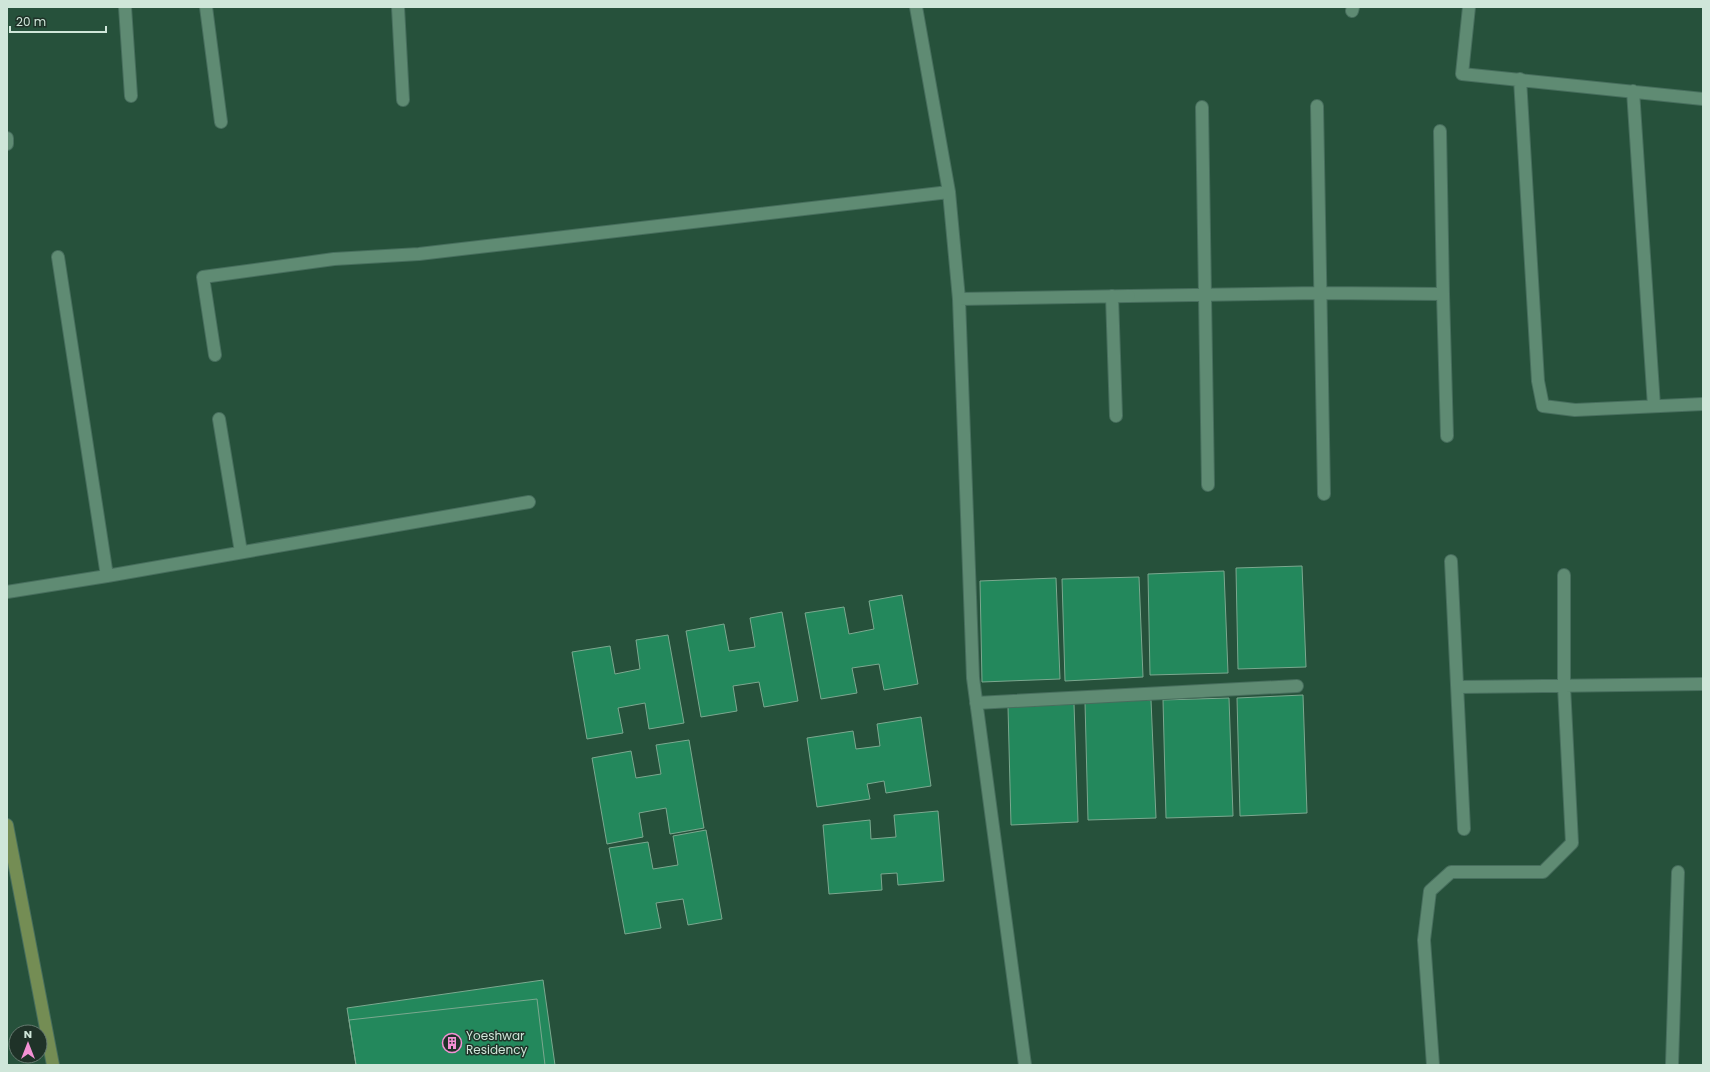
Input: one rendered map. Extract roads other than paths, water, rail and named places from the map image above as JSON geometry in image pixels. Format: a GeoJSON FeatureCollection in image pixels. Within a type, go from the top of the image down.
{"type":"FeatureCollection","features":[{"type":"Feature","properties":{"kind":"street"},"geometry":{"type":"LineString","coordinates":[[125,7],[130,96]]}},
{"type":"Feature","properties":{"kind":"street"},"geometry":{"type":"LineString","coordinates":[[206,7],[221,122]]}},
{"type":"Feature","properties":{"kind":"street"},"geometry":{"type":"LineString","coordinates":[[398,7],[403,100]]}},
{"type":"Feature","properties":{"kind":"street"},"geometry":{"type":"LineString","coordinates":[[916,7],[949,192],[959,299],[973,678],[1025,1065]]}},
{"type":"Feature","properties":{"kind":"street"},"geometry":{"type":"LineString","coordinates":[[1469,7],[1462,74],[1633,91],[1703,100]]}},
{"type":"Feature","properties":{"kind":"street"},"geometry":{"type":"LineString","coordinates":[[1520,80],[1538,380],[1543,406],[1575,410],[1703,404]]}},
{"type":"Feature","properties":{"kind":"street"},"geometry":{"type":"LineString","coordinates":[[1633,91],[1654,406]]}},
{"type":"Feature","properties":{"kind":"street"},"geometry":{"type":"LineString","coordinates":[[1317,106],[1324,494]]}},
{"type":"Feature","properties":{"kind":"street"},"geometry":{"type":"LineString","coordinates":[[1202,107],[1208,485]]}},
{"type":"Feature","properties":{"kind":"street"},"geometry":{"type":"LineString","coordinates":[[1440,130],[1447,436]]}},
{"type":"Feature","properties":{"kind":"street"},"geometry":{"type":"LineString","coordinates":[[7,138],[8,144]]}},
{"type":"Feature","properties":{"kind":"street"},"geometry":{"type":"LineString","coordinates":[[215,355],[203,277],[334,259],[419,254],[949,192]]}},
{"type":"Feature","properties":{"kind":"street"},"geometry":{"type":"LineString","coordinates":[[58,257],[107,576]]}},
{"type":"Feature","properties":{"kind":"street"},"geometry":{"type":"LineString","coordinates":[[959,299],[1320,293],[1443,294]]}},
{"type":"Feature","properties":{"kind":"street"},"geometry":{"type":"LineString","coordinates":[[1112,296],[1116,416]]}},
{"type":"Feature","properties":{"kind":"street"},"geometry":{"type":"LineString","coordinates":[[219,419],[241,552]]}},
{"type":"Feature","properties":{"kind":"street"},"geometry":{"type":"LineString","coordinates":[[7,592],[107,576],[529,502]]}},
{"type":"Feature","properties":{"kind":"street"},"geometry":{"type":"LineString","coordinates":[[1451,561],[1464,830]]}},
{"type":"Feature","properties":{"kind":"street"},"geometry":{"type":"LineString","coordinates":[[1433,1065],[1424,940],[1430,891],[1451,872],[1543,872],[1572,843],[1564,686],[1564,575]]}},
{"type":"Feature","properties":{"kind":"street"},"geometry":{"type":"LineString","coordinates":[[1458,688],[1703,684]]}},
{"type":"Feature","properties":{"kind":"street"},"geometry":{"type":"LineString","coordinates":[[976,703],[1297,686]]}},
{"type":"Feature","properties":{"kind":"street"},"geometry":{"type":"LineString","coordinates":[[7,825],[52,1065]]}},
{"type":"Feature","properties":{"kind":"street"},"geometry":{"type":"LineString","coordinates":[[1672,1065],[1678,872]]}},
{"type":"Feature","properties":{"kind":"place","name":"Yoeshwar Residency"},"geometry":{"type":"Point","coordinates":[452,1043]}}]}
